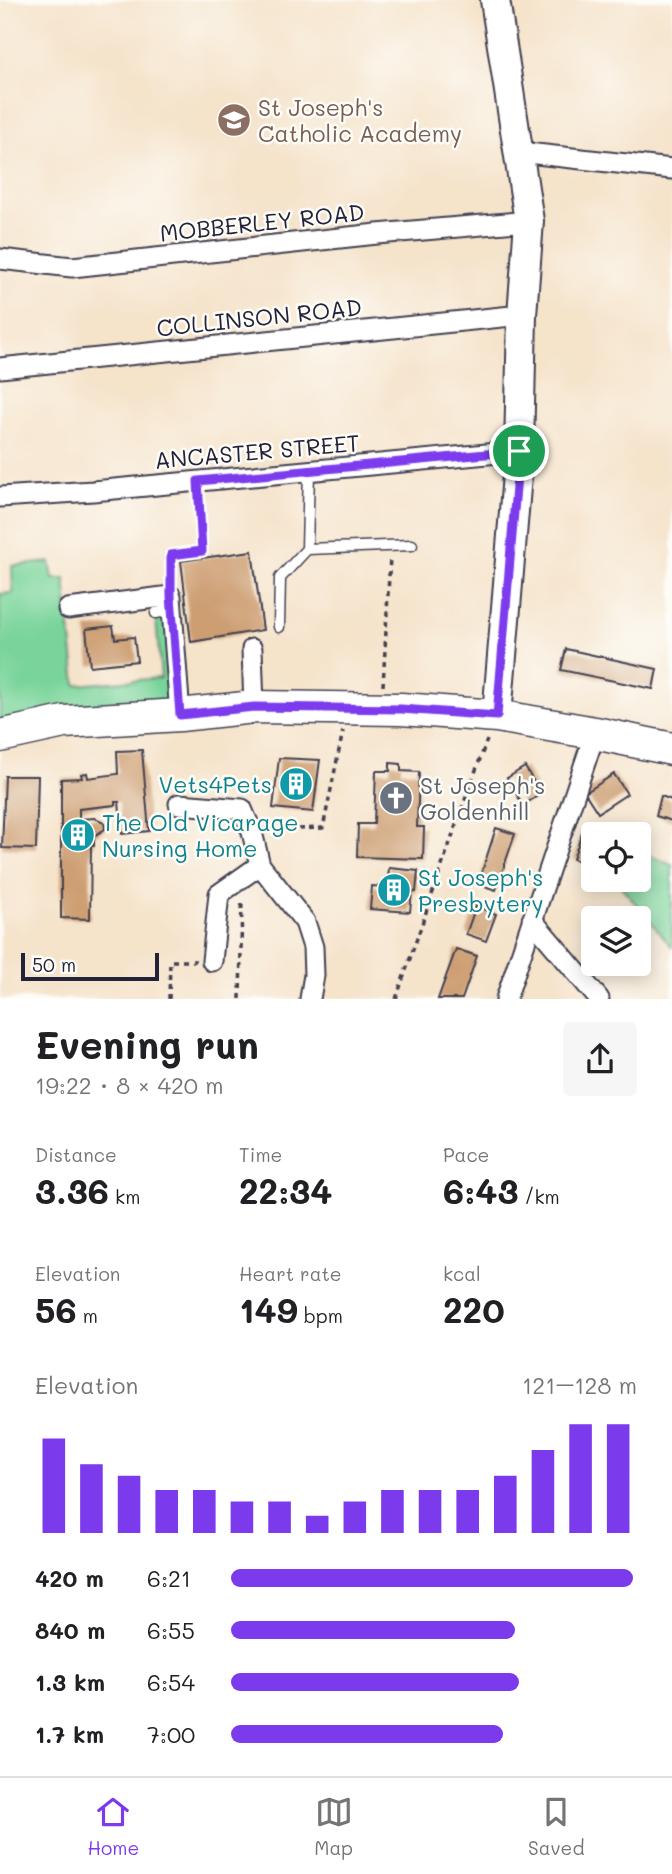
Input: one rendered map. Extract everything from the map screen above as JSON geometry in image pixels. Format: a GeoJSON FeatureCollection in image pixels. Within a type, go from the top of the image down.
{"type":"FeatureCollection","features":[{"type":"Feature","properties":{"kind":"main road"},"geometry":{"type":"LineString","coordinates":[[0,736],[64,722],[180,715],[254,707],[347,708],[497,716],[672,749]]}},
{"type":"Feature","properties":{"kind":"street"},"geometry":{"type":"LineString","coordinates":[[495,0],[529,221],[522,314],[519,451],[497,716]]}},
{"type":"Feature","properties":{"kind":"street"},"geometry":{"type":"LineString","coordinates":[[519,152],[672,169]]}},
{"type":"Feature","properties":{"kind":"street","name":"MOBBERLEY ROAD"},"geometry":{"type":"LineString","coordinates":[[0,259],[72,267],[377,234],[529,221]]}},
{"type":"Feature","properties":{"kind":"street","name":"COLLINSON ROAD"},"geometry":{"type":"LineString","coordinates":[[0,368],[522,314]]}},
{"type":"Feature","properties":{"kind":"street","name":"ANCASTER STREET"},"geometry":{"type":"LineString","coordinates":[[0,497],[93,491],[519,451]]}},
{"type":"Feature","properties":{"kind":"street"},"geometry":{"type":"LineString","coordinates":[[68,609],[166,607],[180,715]]}},
{"type":"Feature","properties":{"kind":"street"},"geometry":{"type":"LineString","coordinates":[[252,649],[254,707]]}},
{"type":"Feature","properties":{"kind":"street"},"geometry":{"type":"LineString","coordinates":[[506,999],[595,733]]}},
{"type":"Feature","properties":{"kind":"street"},"geometry":{"type":"LineString","coordinates":[[179,804],[242,809],[252,832],[260,865],[305,922],[313,947],[314,975],[310,999]]}},
{"type":"Feature","properties":{"kind":"street"},"geometry":{"type":"LineString","coordinates":[[212,961],[219,894],[260,865]]}},
{"type":"Feature","properties":{"kind":"street"},"geometry":{"type":"LineString","coordinates":[[532,920],[599,999]]}},
{"type":"Feature","properties":{"kind":"lane"},"geometry":{"type":"LineString","coordinates":[[279,627],[280,578],[307,549],[309,471]]}},
{"type":"Feature","properties":{"kind":"lane"},"geometry":{"type":"LineString","coordinates":[[307,549],[412,545]]}},
{"type":"Feature","properties":{"kind":"path"},"geometry":{"type":"LineString","coordinates":[[166,607],[171,555],[202,551],[198,481]]}},
{"type":"Feature","properties":{"kind":"path"},"geometry":{"type":"LineString","coordinates":[[382,709],[391,545]]}},
{"type":"Feature","properties":{"kind":"path"},"geometry":{"type":"LineString","coordinates":[[252,832],[323,828],[347,708]]}},
{"type":"Feature","properties":{"kind":"path"},"geometry":{"type":"LineString","coordinates":[[396,999],[457,820],[497,716]]}},
{"type":"Feature","properties":{"kind":"path"},"geometry":{"type":"LineString","coordinates":[[240,999],[242,879]]}},
{"type":"Feature","properties":{"kind":"path"},"geometry":{"type":"LineString","coordinates":[[169,999],[170,961],[212,961]]}},
{"type":"Feature","properties":{"kind":"green space"},"geometry":{"type":"Polygon","coordinates":[[[50,562],[53,579],[65,579],[76,685],[161,678],[156,618],[172,616],[179,709],[0,730],[0,594],[13,593],[12,566],[50,562]]]}},
{"type":"Feature","properties":{"kind":"green space"},"geometry":{"type":"Polygon","coordinates":[[[651,856],[672,865],[672,947],[651,922],[651,906],[638,906],[626,892],[651,892],[651,856]]]}},
{"type":"Feature","properties":{"kind":"building"},"geometry":{"type":"Polygon","coordinates":[[[252,551],[263,630],[191,642],[181,561],[252,551]]]}},
{"type":"Feature","properties":{"kind":"building"},"geometry":{"type":"Polygon","coordinates":[[[113,626],[115,639],[134,637],[137,661],[90,666],[86,629],[113,626]]]}},
{"type":"Feature","properties":{"kind":"building"},"geometry":{"type":"Polygon","coordinates":[[[566,649],[657,669],[653,689],[561,670],[566,649]]]}},
{"type":"Feature","properties":{"kind":"building","name":"The Old Vicarage Nursing Home"},"geometry":{"type":"Polygon","coordinates":[[[142,750],[149,831],[122,834],[119,802],[115,802],[115,805],[79,809],[79,819],[95,818],[104,822],[105,829],[94,836],[94,846],[91,846],[90,919],[61,918],[61,779],[82,778],[81,774],[87,773],[88,778],[118,774],[117,751],[142,750]]]}},
{"type":"Feature","properties":{"kind":"building","name":"Vets4Pets"},"geometry":{"type":"Polygon","coordinates":[[[279,758],[320,760],[313,812],[273,808],[279,758]]]}},
{"type":"Feature","properties":{"kind":"building","name":"St Joseph's Goldenhill"},"geometry":{"type":"Polygon","coordinates":[[[390,763],[401,764],[401,771],[419,772],[417,827],[424,827],[423,859],[357,857],[358,824],[374,824],[376,771],[390,771],[390,763]]]}},
{"type":"Feature","properties":{"kind":"building"},"geometry":{"type":"Polygon","coordinates":[[[525,767],[541,794],[523,805],[507,778],[525,767]]]}},
{"type":"Feature","properties":{"kind":"building"},"geometry":{"type":"Polygon","coordinates":[[[614,774],[627,794],[598,813],[585,793],[614,774]]]}},
{"type":"Feature","properties":{"kind":"building"},"geometry":{"type":"Polygon","coordinates":[[[5,776],[38,776],[36,849],[2,848],[5,776]]]}},
{"type":"Feature","properties":{"kind":"building"},"geometry":{"type":"Polygon","coordinates":[[[661,796],[672,800],[672,821],[656,816],[661,796]]]}},
{"type":"Feature","properties":{"kind":"building"},"geometry":{"type":"Polygon","coordinates":[[[496,828],[515,834],[496,890],[478,884],[496,828]]]}},
{"type":"Feature","properties":{"kind":"building"},"geometry":{"type":"Polygon","coordinates":[[[581,836],[581,862],[573,859],[581,836]]]}},
{"type":"Feature","properties":{"kind":"building","name":"St Joseph's Presbytery"},"geometry":{"type":"Polygon","coordinates":[[[389,868],[418,871],[410,912],[370,909],[372,886],[387,887],[389,868]]]}},
{"type":"Feature","properties":{"kind":"building"},"geometry":{"type":"Polygon","coordinates":[[[476,906],[496,914],[486,941],[466,934],[476,906]]]}},
{"type":"Feature","properties":{"kind":"building"},"geometry":{"type":"Polygon","coordinates":[[[456,949],[477,956],[462,999],[438,999],[456,949]]]}},
{"type":"Feature","properties":{"kind":"place","name":"St Joseph's Catholic Academy"},"geometry":{"type":"Point","coordinates":[234,120]}},
{"type":"Feature","properties":{"kind":"place","name":"Vets4Pets"},"geometry":{"type":"Point","coordinates":[296,784]}},
{"type":"Feature","properties":{"kind":"place","name":"St Joseph's Goldenhill"},"geometry":{"type":"Point","coordinates":[396,798]}},
{"type":"Feature","properties":{"kind":"place","name":"The Old Vicarage Nursing Home"},"geometry":{"type":"Point","coordinates":[78,835]}},
{"type":"Feature","properties":{"kind":"place","name":"St Joseph's Presbytery"},"geometry":{"type":"Point","coordinates":[394,890]}},
{"type":"Feature","properties":{"kind":"route"},"geometry":{"type":"LineString","coordinates":[[519,451],[497,716],[401,709],[254,707],[180,715],[171,596],[171,555],[202,551],[198,481],[519,451]]}}]}
